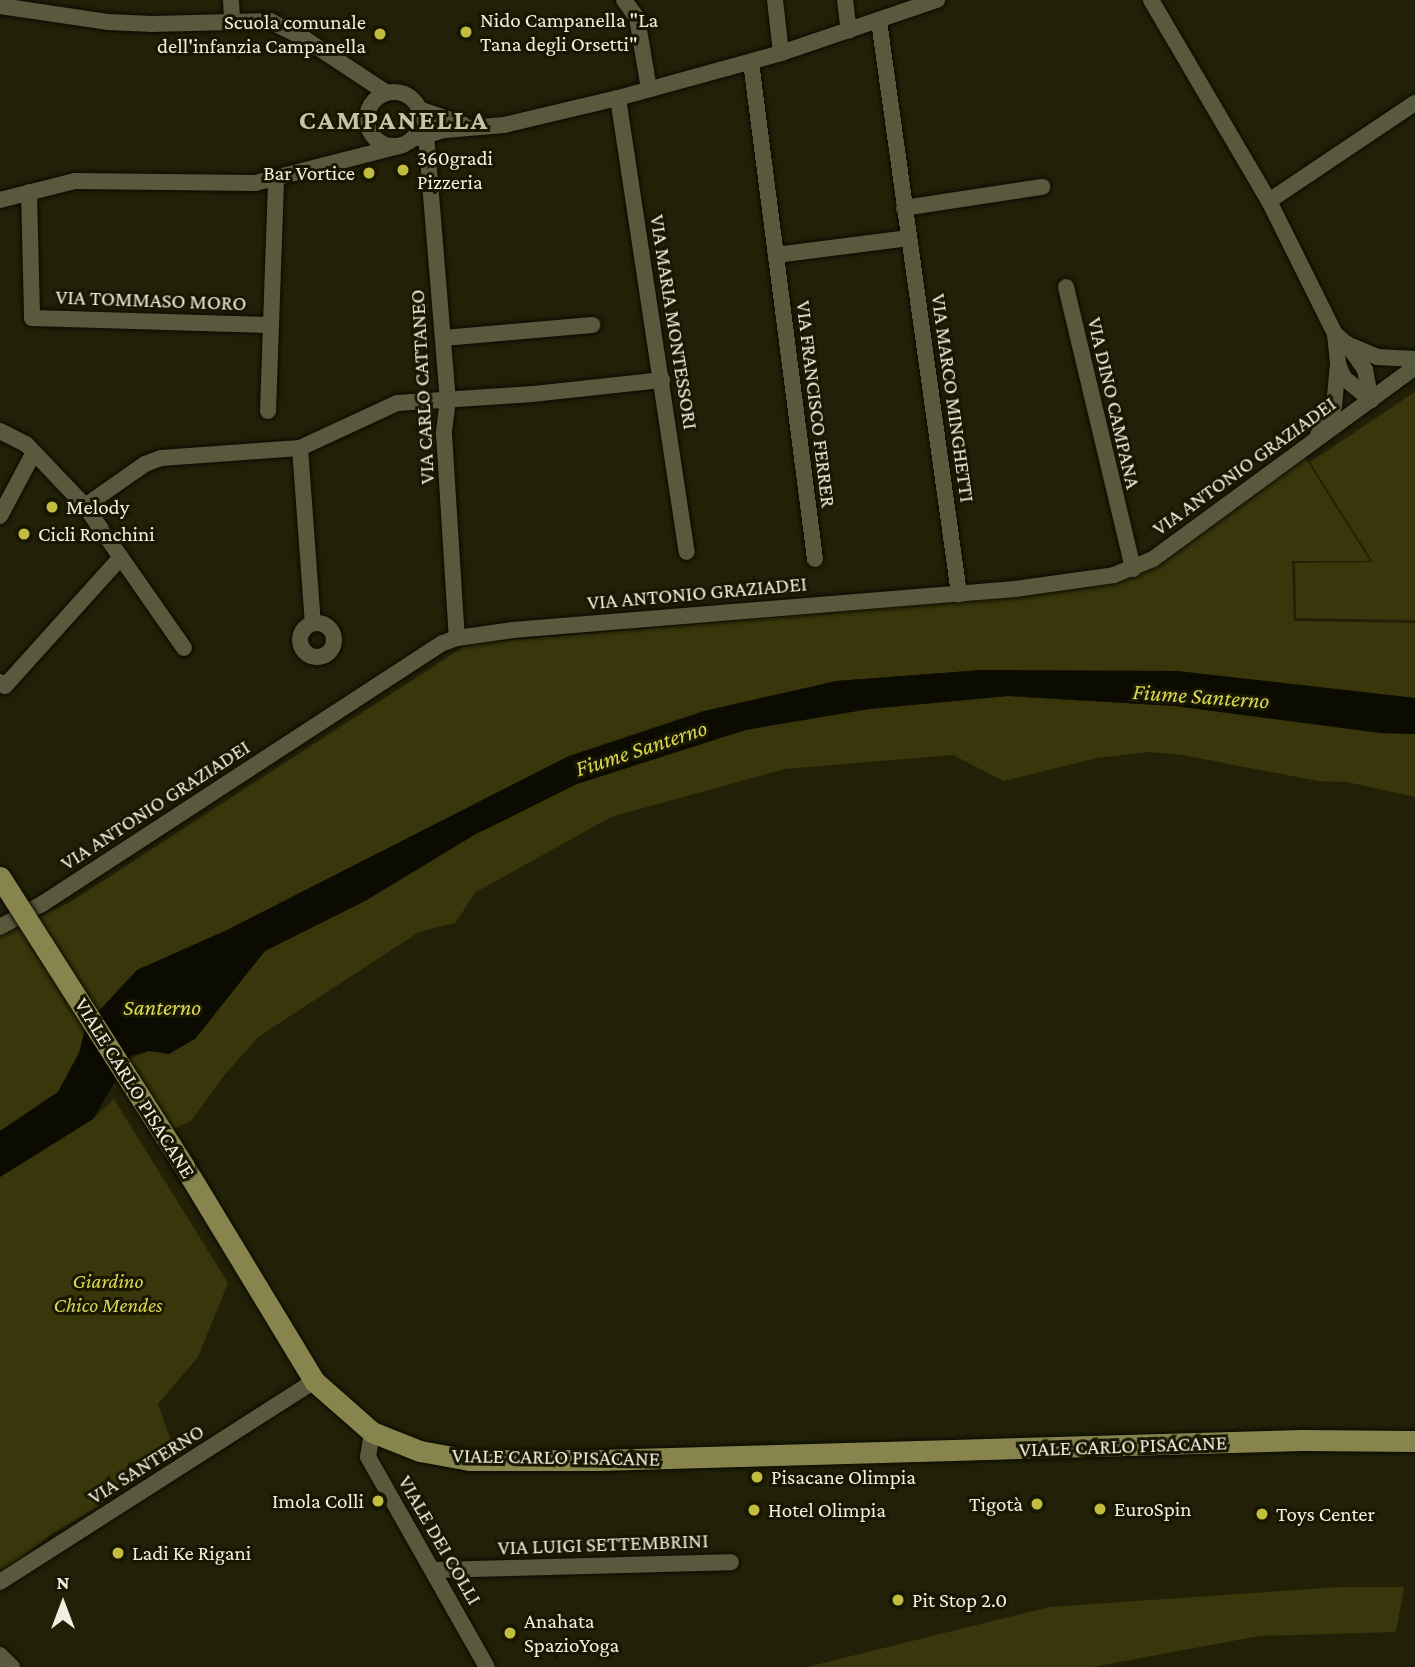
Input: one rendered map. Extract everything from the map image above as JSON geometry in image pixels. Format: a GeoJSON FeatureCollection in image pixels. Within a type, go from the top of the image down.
{"type":"FeatureCollection","features":[{"type":"Feature","properties":{"kind":"main road","name":"VIALE CARLO PISACANE"},"geometry":{"type":"LineString","coordinates":[[0,877],[184,1166],[314,1381],[372,1432],[420,1451],[469,1460],[790,1457],[1302,1440],[1415,1441]]}},
{"type":"Feature","properties":{"kind":"street"},"geometry":{"type":"LineString","coordinates":[[8,0],[26,8]]}},
{"type":"Feature","properties":{"kind":"street"},"geometry":{"type":"LineString","coordinates":[[231,0],[232,20]]}},
{"type":"Feature","properties":{"kind":"street"},"geometry":{"type":"LineString","coordinates":[[624,0],[637,18],[649,89]]}},
{"type":"Feature","properties":{"kind":"street"},"geometry":{"type":"LineString","coordinates":[[775,0],[781,53]]}},
{"type":"Feature","properties":{"kind":"street"},"geometry":{"type":"LineString","coordinates":[[845,0],[849,31]]}},
{"type":"Feature","properties":{"kind":"street"},"geometry":{"type":"LineString","coordinates":[[0,200],[75,181],[119,179],[236,185],[276,180],[414,139],[504,125],[751,62],[937,0]]}},
{"type":"Feature","properties":{"kind":"street"},"geometry":{"type":"LineString","coordinates":[[1151,0],[1269,201],[1341,339],[1365,370],[1371,400]]}},
{"type":"Feature","properties":{"kind":"street"},"geometry":{"type":"LineString","coordinates":[[0,6],[109,22],[152,24],[270,21],[283,25],[351,72],[387,93],[410,97],[419,109],[475,128]]}},
{"type":"Feature","properties":{"kind":"street","name":"VIA MARCO MINGHETTI"},"geometry":{"type":"LineString","coordinates":[[879,21],[959,594]]}},
{"type":"Feature","properties":{"kind":"street","name":"VIA FRANCISCO FERRER"},"geometry":{"type":"LineString","coordinates":[[751,62],[815,559]]}},
{"type":"Feature","properties":{"kind":"street"},"geometry":{"type":"LineString","coordinates":[[351,72],[365,96],[368,117],[376,140],[394,147],[414,139]]}},
{"type":"Feature","properties":{"kind":"street"},"geometry":{"type":"LineString","coordinates":[[337,163],[363,141],[372,103],[387,93]]}},
{"type":"Feature","properties":{"kind":"street","name":"VIA MARIA MONTESSORI"},"geometry":{"type":"LineString","coordinates":[[618,98],[687,552]]}},
{"type":"Feature","properties":{"kind":"street"},"geometry":{"type":"LineString","coordinates":[[1269,201],[1415,103]]}},
{"type":"Feature","properties":{"kind":"street","name":"VIA CARLO CATTANEO"},"geometry":{"type":"LineString","coordinates":[[419,109],[421,125],[414,139],[443,338],[448,399],[444,434],[457,638]]}},
{"type":"Feature","properties":{"kind":"street"},"geometry":{"type":"LineString","coordinates":[[268,411],[276,180]]}},
{"type":"Feature","properties":{"kind":"street"},"geometry":{"type":"LineString","coordinates":[[905,208],[1042,187]]}},
{"type":"Feature","properties":{"kind":"street","name":"VIA TOMMASO MORO"},"geometry":{"type":"LineString","coordinates":[[29,192],[32,318],[269,325]]}},
{"type":"Feature","properties":{"kind":"street"},"geometry":{"type":"LineString","coordinates":[[776,255],[909,238]]}},
{"type":"Feature","properties":{"kind":"street","name":"VIA DINO CAMPANA"},"geometry":{"type":"LineString","coordinates":[[1066,287],[1133,569]]}},
{"type":"Feature","properties":{"kind":"street"},"geometry":{"type":"LineString","coordinates":[[443,338],[592,325]]}},
{"type":"Feature","properties":{"kind":"street"},"geometry":{"type":"LineString","coordinates":[[1341,339],[1377,357],[1415,359]]}},
{"type":"Feature","properties":{"kind":"street"},"geometry":{"type":"LineString","coordinates":[[1315,441],[1334,406],[1341,339]]}},
{"type":"Feature","properties":{"kind":"street"},"geometry":{"type":"LineString","coordinates":[[1338,364],[1344,378],[1371,400]]}},
{"type":"Feature","properties":{"kind":"street","name":"VIA ANTONIO GRAZIADEI"},"geometry":{"type":"LineString","coordinates":[[0,927],[54,896],[429,651],[457,638],[638,618],[959,594],[1089,581],[1133,569],[1196,529],[1415,367]]}},
{"type":"Feature","properties":{"kind":"street"},"geometry":{"type":"LineString","coordinates":[[85,506],[145,464],[161,458],[300,448],[387,406],[662,380]]}},
{"type":"Feature","properties":{"kind":"street"},"geometry":{"type":"LineString","coordinates":[[0,431],[26,444],[85,506],[184,648]]}},
{"type":"Feature","properties":{"kind":"street"},"geometry":{"type":"LineString","coordinates":[[300,448],[313,623]]}},
{"type":"Feature","properties":{"kind":"street"},"geometry":{"type":"LineString","coordinates":[[0,516],[34,452]]}},
{"type":"Feature","properties":{"kind":"street"},"geometry":{"type":"LineString","coordinates":[[2,684],[121,557]]}},
{"type":"Feature","properties":{"kind":"street","name":"VIA SANTERNO"},"geometry":{"type":"LineString","coordinates":[[0,1583],[314,1381]]}},
{"type":"Feature","properties":{"kind":"street","name":"VIALE DEI COLLI"},"geometry":{"type":"LineString","coordinates":[[372,1432],[368,1457],[487,1667]]}},
{"type":"Feature","properties":{"kind":"street","name":"VIA LUIGI SETTEMBRINI"},"geometry":{"type":"LineString","coordinates":[[433,1570],[731,1562]]}},
{"type":"Feature","properties":{"kind":"street"},"geometry":{"type":"LineString","coordinates":[[0,1655],[12,1667]]}},
{"type":"Feature","properties":{"kind":"green space"},"geometry":{"type":"Polygon","coordinates":[[[1415,392],[1415,620],[1296,618],[1295,563],[1373,562],[1310,462],[1415,392]]]}},
{"type":"Feature","properties":{"kind":"green space"},"geometry":{"type":"Polygon","coordinates":[[[1304,456],[1370,561],[1292,561],[1294,621],[1415,623],[1415,698],[1177,671],[982,670],[836,681],[569,756],[225,931],[137,970],[86,1025],[79,1053],[58,1092],[0,1131],[0,927],[18,927],[72,901],[468,644],[1014,596],[1126,580],[1156,564],[1304,456]]]}},
{"type":"Feature","properties":{"kind":"green space"},"geometry":{"type":"Polygon","coordinates":[[[1008,696],[1175,706],[1381,733],[1415,734],[1415,797],[1347,782],[1318,781],[1182,755],[1149,752],[1097,758],[1004,781],[953,755],[785,769],[611,817],[476,892],[455,923],[419,932],[258,1037],[222,1078],[191,1121],[169,1131],[125,1061],[149,1051],[169,1053],[231,993],[265,951],[365,901],[474,835],[576,784],[746,730],[869,709],[1008,696]]]}},
{"type":"Feature","properties":{"kind":"green space","name":"Giardino Chico Mendes"},"geometry":{"type":"Polygon","coordinates":[[[114,1099],[228,1283],[198,1357],[158,1404],[173,1446],[99,1506],[53,1533],[0,1574],[0,1177],[93,1119],[114,1099]]]}},
{"type":"Feature","properties":{"kind":"green space"},"geometry":{"type":"Polygon","coordinates":[[[1341,1587],[1404,1587],[1396,1632],[1259,1636],[1093,1667],[807,1667],[1049,1607],[1341,1587]]]}},
{"type":"Feature","properties":{"kind":"water","name":"Santerno"},"geometry":{"type":"Polygon","coordinates":[[[982,670],[1177,671],[1415,698],[1415,734],[1381,733],[1175,706],[1008,696],[869,709],[745,730],[577,784],[474,835],[365,901],[265,951],[195,1039],[169,1054],[149,1051],[130,1056],[93,1119],[0,1177],[0,1131],[58,1092],[79,1053],[86,1025],[137,970],[225,931],[569,756],[704,711],[836,681],[982,670]]]}},
{"type":"Feature","properties":{"kind":"place","name":"Nido Campanella \"La Tana degli Orsetti\""},"geometry":{"type":"Point","coordinates":[466,32]}},
{"type":"Feature","properties":{"kind":"place","name":"Scuola comunale dell'infanzia Campanella"},"geometry":{"type":"Point","coordinates":[380,34]}},
{"type":"Feature","properties":{"kind":"place","name":"360gradi Pizzeria"},"geometry":{"type":"Point","coordinates":[403,170]}},
{"type":"Feature","properties":{"kind":"place","name":"Bar Vortice"},"geometry":{"type":"Point","coordinates":[369,173]}},
{"type":"Feature","properties":{"kind":"place","name":"Melody"},"geometry":{"type":"Point","coordinates":[52,507]}},
{"type":"Feature","properties":{"kind":"place","name":"Cicli Ronchini"},"geometry":{"type":"Point","coordinates":[24,534]}},
{"type":"Feature","properties":{"kind":"place","name":"Pisacane Olimpia"},"geometry":{"type":"Point","coordinates":[757,1477]}},
{"type":"Feature","properties":{"kind":"place","name":"Imola Colli"},"geometry":{"type":"Point","coordinates":[378,1501]}},
{"type":"Feature","properties":{"kind":"place","name":"Tigotà"},"geometry":{"type":"Point","coordinates":[1037,1504]}},
{"type":"Feature","properties":{"kind":"place","name":"EuroSpin"},"geometry":{"type":"Point","coordinates":[1100,1509]}},
{"type":"Feature","properties":{"kind":"place","name":"Hotel Olimpia"},"geometry":{"type":"Point","coordinates":[754,1510]}},
{"type":"Feature","properties":{"kind":"place","name":"Toys Center"},"geometry":{"type":"Point","coordinates":[1262,1514]}},
{"type":"Feature","properties":{"kind":"place","name":"Ladi Ke Rigani"},"geometry":{"type":"Point","coordinates":[118,1553]}},
{"type":"Feature","properties":{"kind":"place","name":"Pit Stop 2.0"},"geometry":{"type":"Point","coordinates":[898,1600]}},
{"type":"Feature","properties":{"kind":"place","name":"Anahata SpazioYoga"},"geometry":{"type":"Point","coordinates":[510,1633]}},
{"type":"Feature","properties":{"kind":"district","name":"CAMPANELLA"},"geometry":{"type":"Point","coordinates":[394,120]}},
{"type":"Feature","properties":{"kind":"water label","name":"Fiume Santerno"},"geometry":{"type":"Point","coordinates":[1201,696]}},
{"type":"Feature","properties":{"kind":"water label","name":"Fiume Santerno"},"geometry":{"type":"Point","coordinates":[641,748]}}]}
